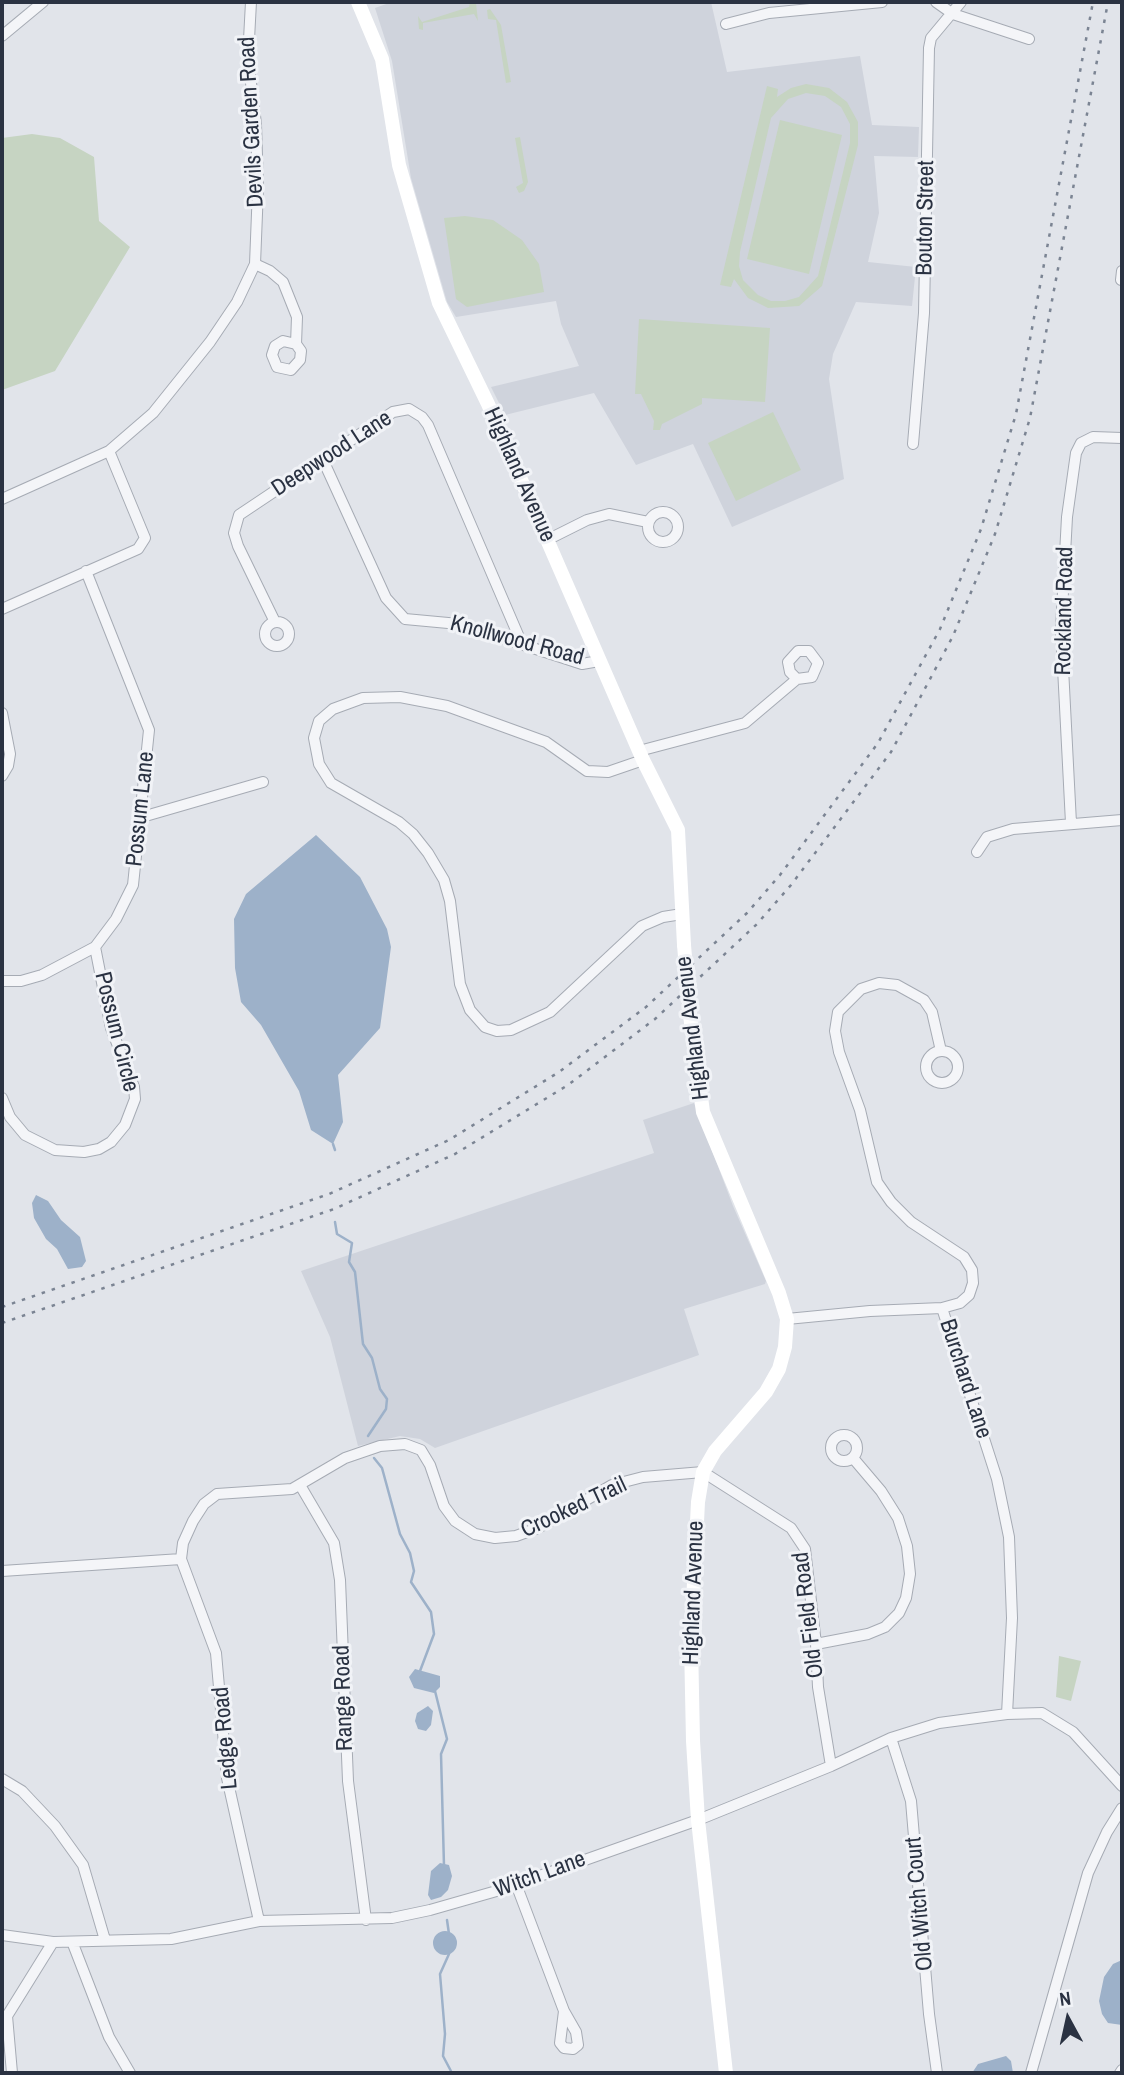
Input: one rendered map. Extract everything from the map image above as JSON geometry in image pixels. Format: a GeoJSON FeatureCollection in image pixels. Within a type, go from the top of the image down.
{"type":"FeatureCollection","features":[{"type":"Feature","properties":{"kind":"street"},"geometry":{"type":"LineString","coordinates":[[2,36],[43,2]]}},
{"type":"Feature","properties":{"kind":"street","name":"Devils Garden Road"},"geometry":{"type":"LineString","coordinates":[[2,499],[109,451],[153,413],[210,342],[237,302],[255,264],[258,188],[256,124],[248,58],[251,2]]}},
{"type":"Feature","properties":{"kind":"street","name":"Highland Avenue"},"geometry":{"type":"LineString","coordinates":[[358,2],[382,60],[399,165],[439,303],[549,539],[641,756],[678,830],[690,1015],[703,1112],[779,1293],[787,1319],[785,1347],[774,1380],[722,1441],[703,1472],[698,1502],[691,1643],[698,1820],[726,2073]]}},
{"type":"Feature","properties":{"kind":"street"},"geometry":{"type":"LineString","coordinates":[[726,24],[769,13],[882,2]]}},
{"type":"Feature","properties":{"kind":"street"},"geometry":{"type":"LineString","coordinates":[[936,2],[953,14],[1030,39]]}},
{"type":"Feature","properties":{"kind":"street","name":"Bouton Street"},"geometry":{"type":"LineString","coordinates":[[912,444],[924,313],[929,48],[931,38],[961,2]]}},
{"type":"Feature","properties":{"kind":"street"},"geometry":{"type":"LineString","coordinates":[[255,264],[270,271],[283,282],[297,317],[296,344]]}},
{"type":"Feature","properties":{"kind":"street","name":"Deepwood Lane"},"geometry":{"type":"LineString","coordinates":[[275,622],[238,546],[235,523],[239,515],[393,412],[409,409],[422,417],[522,645]]}},
{"type":"Feature","properties":{"kind":"street","name":"Rockland Road"},"geometry":{"type":"LineString","coordinates":[[1071,823],[1061,629],[1067,517],[1076,453],[1081,443],[1093,437],[1122,438]]}},
{"type":"Feature","properties":{"kind":"street"},"geometry":{"type":"LineString","coordinates":[[2,609],[138,549],[145,538],[109,451]]}},
{"type":"Feature","properties":{"kind":"street","name":"Knollwood Road"},"geometry":{"type":"LineString","coordinates":[[323,460],[386,598],[405,619],[459,624],[582,664],[600,662]]}},
{"type":"Feature","properties":{"kind":"street"},"geometry":{"type":"LineString","coordinates":[[549,539],[587,520],[608,514],[648,522]]}},
{"type":"Feature","properties":{"kind":"street","name":"Possum Lane"},"geometry":{"type":"LineString","coordinates":[[2,981],[20,981],[42,975],[95,947],[116,919],[133,885],[149,730],[86,571]]}},
{"type":"Feature","properties":{"kind":"street"},"geometry":{"type":"LineString","coordinates":[[682,914],[663,917],[642,926],[550,1012],[511,1030],[498,1031],[485,1027],[470,1010],[460,984],[450,901],[444,880],[414,834],[399,822],[331,783],[319,764],[314,738],[319,721],[333,709],[363,698],[400,697],[447,706],[546,742],[587,771],[608,772],[641,756],[745,723],[797,679]]}},
{"type":"Feature","properties":{"kind":"street"},"geometry":{"type":"LineString","coordinates":[[2,713],[10,754],[8,766],[2,776]]}},
{"type":"Feature","properties":{"kind":"street"},"geometry":{"type":"LineString","coordinates":[[142,817],[263,782]]}},
{"type":"Feature","properties":{"kind":"street"},"geometry":{"type":"LineString","coordinates":[[977,852],[987,838],[1013,829],[1122,820]]}},
{"type":"Feature","properties":{"kind":"street","name":"Possum Circle"},"geometry":{"type":"LineString","coordinates":[[2,1098],[10,1117],[25,1135],[55,1150],[84,1152],[99,1149],[111,1142],[125,1125],[135,1099],[134,1087],[111,1028],[95,947]]}},
{"type":"Feature","properties":{"kind":"street","name":"Burchard Lane"},"geometry":{"type":"LineString","coordinates":[[941,1051],[932,1012],[925,1000],[897,985],[879,983],[861,989],[838,1012],[835,1031],[839,1052],[860,1110],[877,1182],[891,1202],[911,1222],[964,1257],[972,1270],[973,1283],[969,1294],[960,1303],[942,1308],[997,1479],[1009,1537],[1012,1618],[1007,1714]]}},
{"type":"Feature","properties":{"kind":"street"},"geometry":{"type":"LineString","coordinates":[[787,1319],[870,1311],[942,1308]]}},
{"type":"Feature","properties":{"kind":"street","name":"Crooked Trail"},"geometry":{"type":"LineString","coordinates":[[181,1559],[183,1543],[193,1521],[204,1504],[217,1494],[300,1485],[345,1458],[380,1446],[405,1444],[421,1450],[430,1465],[444,1506],[454,1521],[475,1534],[495,1538],[516,1536],[538,1528],[612,1485],[643,1477],[703,1472]]}},
{"type":"Feature","properties":{"kind":"street"},"geometry":{"type":"LineString","coordinates":[[816,1644],[868,1634],[885,1627],[899,1613],[906,1598],[910,1574],[907,1546],[898,1518],[881,1491],[853,1458]]}},
{"type":"Feature","properties":{"kind":"street","name":"Old Field Road"},"geometry":{"type":"LineString","coordinates":[[703,1472],[791,1528],[800,1539],[808,1567],[818,1687],[831,1766]]}},
{"type":"Feature","properties":{"kind":"street","name":"Range Road"},"geometry":{"type":"LineString","coordinates":[[300,1485],[334,1543],[340,1580],[348,1782],[366,1920]]}},
{"type":"Feature","properties":{"kind":"street"},"geometry":{"type":"LineString","coordinates":[[2,1571],[181,1559]]}},
{"type":"Feature","properties":{"kind":"street","name":"Ledge Road"},"geometry":{"type":"LineString","coordinates":[[181,1559],[216,1653],[227,1778],[259,1921]]}},
{"type":"Feature","properties":{"kind":"street","name":"Witch Lane"},"geometry":{"type":"LineString","coordinates":[[2,1935],[73,1944],[105,1940],[171,1939],[259,1921],[366,1920],[414,1914],[516,1884],[698,1820],[831,1766],[891,1738],[939,1723],[1007,1714],[1042,1713],[1061,1722],[1122,1786]]}},
{"type":"Feature","properties":{"kind":"street","name":"Old Witch Court"},"geometry":{"type":"LineString","coordinates":[[891,1738],[911,1801],[929,2014],[937,2073]]}},
{"type":"Feature","properties":{"kind":"street"},"geometry":{"type":"LineString","coordinates":[[2,1779],[22,1791],[55,1826],[83,1866],[105,1940]]}},
{"type":"Feature","properties":{"kind":"street"},"geometry":{"type":"LineString","coordinates":[[1031,2073],[1088,1873],[1107,1832],[1122,1808]]}},
{"type":"Feature","properties":{"kind":"street"},"geometry":{"type":"LineString","coordinates":[[516,1884],[564,2011]]}},
{"type":"Feature","properties":{"kind":"street"},"geometry":{"type":"LineString","coordinates":[[12,2073],[7,2016],[53,1941]]}},
{"type":"Feature","properties":{"kind":"street"},"geometry":{"type":"LineString","coordinates":[[73,1944],[109,2036],[130,2073]]}},
{"type":"Feature","properties":{"kind":"shaded area"},"geometry":{"type":"Polygon","coordinates":[[[392,2],[711,2],[727,72],[860,56],[872,125],[919,127],[918,157],[874,156],[879,213],[868,262],[916,267],[912,306],[856,302],[833,354],[829,379],[844,479],[732,527],[693,444],[636,465],[594,393],[505,415],[491,387],[579,366],[561,324],[556,301],[456,317],[447,302],[411,178],[392,61],[375,8],[392,2]]]}},
{"type":"Feature","properties":{"kind":"shaded area"},"geometry":{"type":"Polygon","coordinates":[[[694,1103],[733,1206],[766,1281],[765,1284],[684,1309],[699,1355],[435,1448],[420,1439],[400,1436],[358,1446],[330,1337],[301,1271],[654,1153],[643,1120],[694,1103]]]}},
{"type":"Feature","properties":{"kind":"green space"},"geometry":{"type":"Polygon","coordinates":[[[470,2],[476,3],[478,21],[474,14],[423,23],[423,30],[419,29],[418,16],[422,22],[469,7],[470,2]]]}},
{"type":"Feature","properties":{"kind":"green space"},"geometry":{"type":"Polygon","coordinates":[[[490,9],[501,25],[511,82],[506,83],[496,20],[488,19],[487,10],[490,9]]]}},
{"type":"Feature","properties":{"kind":"green space"},"geometry":{"type":"Polygon","coordinates":[[[806,84],[829,88],[847,102],[858,122],[858,145],[822,286],[799,306],[768,308],[748,298],[734,279],[731,287],[720,285],[767,86],[778,89],[777,97],[791,88],[806,84]],[[806,93],[788,99],[771,118],[739,266],[743,280],[758,295],[771,301],[799,297],[818,276],[850,143],[850,124],[841,107],[825,96],[806,93]]]}},
{"type":"Feature","properties":{"kind":"green space"},"geometry":{"type":"Polygon","coordinates":[[[780,120],[842,135],[809,274],[747,259],[780,120]]]}},
{"type":"Feature","properties":{"kind":"green space"},"geometry":{"type":"Polygon","coordinates":[[[32,134],[60,138],[94,157],[99,221],[130,247],[55,371],[2,390],[2,138],[32,134]]]}},
{"type":"Feature","properties":{"kind":"green space"},"geometry":{"type":"Polygon","coordinates":[[[520,137],[528,182],[524,191],[519,193],[516,187],[523,183],[515,138],[520,137]]]}},
{"type":"Feature","properties":{"kind":"green space"},"geometry":{"type":"Polygon","coordinates":[[[465,216],[493,220],[522,240],[539,264],[544,292],[467,307],[456,299],[444,218],[465,216]]]}},
{"type":"Feature","properties":{"kind":"green space"},"geometry":{"type":"Polygon","coordinates":[[[639,319],[770,328],[765,402],[702,398],[702,404],[662,424],[660,430],[653,430],[654,421],[641,394],[635,394],[639,319]]]}},
{"type":"Feature","properties":{"kind":"green space"},"geometry":{"type":"Polygon","coordinates":[[[773,412],[801,470],[736,501],[708,443],[773,412]]]}},
{"type":"Feature","properties":{"kind":"green space"},"geometry":{"type":"Polygon","coordinates":[[[1059,1656],[1081,1661],[1071,1701],[1056,1697],[1059,1656]]]}},
{"type":"Feature","properties":{"kind":"water"},"geometry":{"type":"Polygon","coordinates":[[[316,835],[360,877],[387,929],[391,947],[380,1028],[338,1075],[343,1122],[333,1144],[311,1130],[299,1091],[261,1025],[241,1002],[235,968],[234,919],[246,894],[316,835]]]}},
{"type":"Feature","properties":{"kind":"water"},"geometry":{"type":"Polygon","coordinates":[[[36,1195],[48,1201],[61,1220],[80,1237],[86,1261],[82,1267],[68,1269],[57,1249],[46,1239],[34,1218],[32,1203],[36,1195]]]}},
{"type":"Feature","properties":{"kind":"water"},"geometry":{"type":"Polygon","coordinates":[[[415,1669],[440,1676],[440,1687],[434,1693],[414,1688],[409,1677],[415,1669]]]}},
{"type":"Feature","properties":{"kind":"water"},"geometry":{"type":"Polygon","coordinates":[[[428,1706],[433,1711],[431,1725],[426,1731],[418,1729],[415,1721],[417,1713],[428,1706]]]}},
{"type":"Feature","properties":{"kind":"water"},"geometry":{"type":"Polygon","coordinates":[[[440,1863],[449,1865],[452,1876],[448,1890],[441,1897],[431,1900],[428,1895],[431,1871],[440,1863]]]}},
{"type":"Feature","properties":{"kind":"water"},"geometry":{"type":"Polygon","coordinates":[[[445,1931],[454,1934],[457,1943],[454,1952],[445,1955],[436,1952],[433,1943],[436,1934],[445,1931]]]}},
{"type":"Feature","properties":{"kind":"water"},"geometry":{"type":"Polygon","coordinates":[[[1122,1960],[1122,2025],[1108,2023],[1102,2014],[1099,2001],[1104,1977],[1113,1964],[1122,1960]]]}},
{"type":"Feature","properties":{"kind":"water"},"geometry":{"type":"Polygon","coordinates":[[[1006,2056],[1011,2061],[1013,2073],[972,2073],[978,2064],[1006,2056]]]}},
{"type":"Feature","properties":{"kind":"waterway"},"geometry":{"type":"LineString","coordinates":[[333,1144],[335,1150]]}},
{"type":"Feature","properties":{"kind":"waterway"},"geometry":{"type":"LineString","coordinates":[[335,1222],[337,1234],[352,1243],[349,1262],[355,1272],[363,1344],[372,1358],[380,1389],[387,1399],[386,1409],[368,1436]]}},
{"type":"Feature","properties":{"kind":"waterway"},"geometry":{"type":"LineString","coordinates":[[374,1458],[382,1468],[400,1534],[410,1553],[414,1571],[411,1582],[431,1612],[434,1634],[420,1671],[422,1676]]}},
{"type":"Feature","properties":{"kind":"waterway"},"geometry":{"type":"LineString","coordinates":[[435,1691],[447,1739],[441,1754],[444,1866]]}},
{"type":"Feature","properties":{"kind":"waterway"},"geometry":{"type":"LineString","coordinates":[[447,1920],[449,1934]]}},
{"type":"Feature","properties":{"kind":"waterway"},"geometry":{"type":"LineString","coordinates":[[449,1954],[440,1974],[445,2034],[443,2056],[452,2073]]}},
{"type":"Feature","properties":{"kind":"railway"},"geometry":{"type":"LineString","coordinates":[[2,1307],[329,1194],[449,1140],[559,1072],[646,1007],[747,913],[780,875],[878,743],[940,629],[981,529],[1016,414],[1093,2]]}},
{"type":"Feature","properties":{"kind":"railway"},"geometry":{"type":"LineString","coordinates":[[2,1323],[334,1209],[455,1154],[568,1085],[655,1019],[757,924],[791,885],[891,752],[953,636],[995,534],[1030,418],[1108,2]]}}]}
